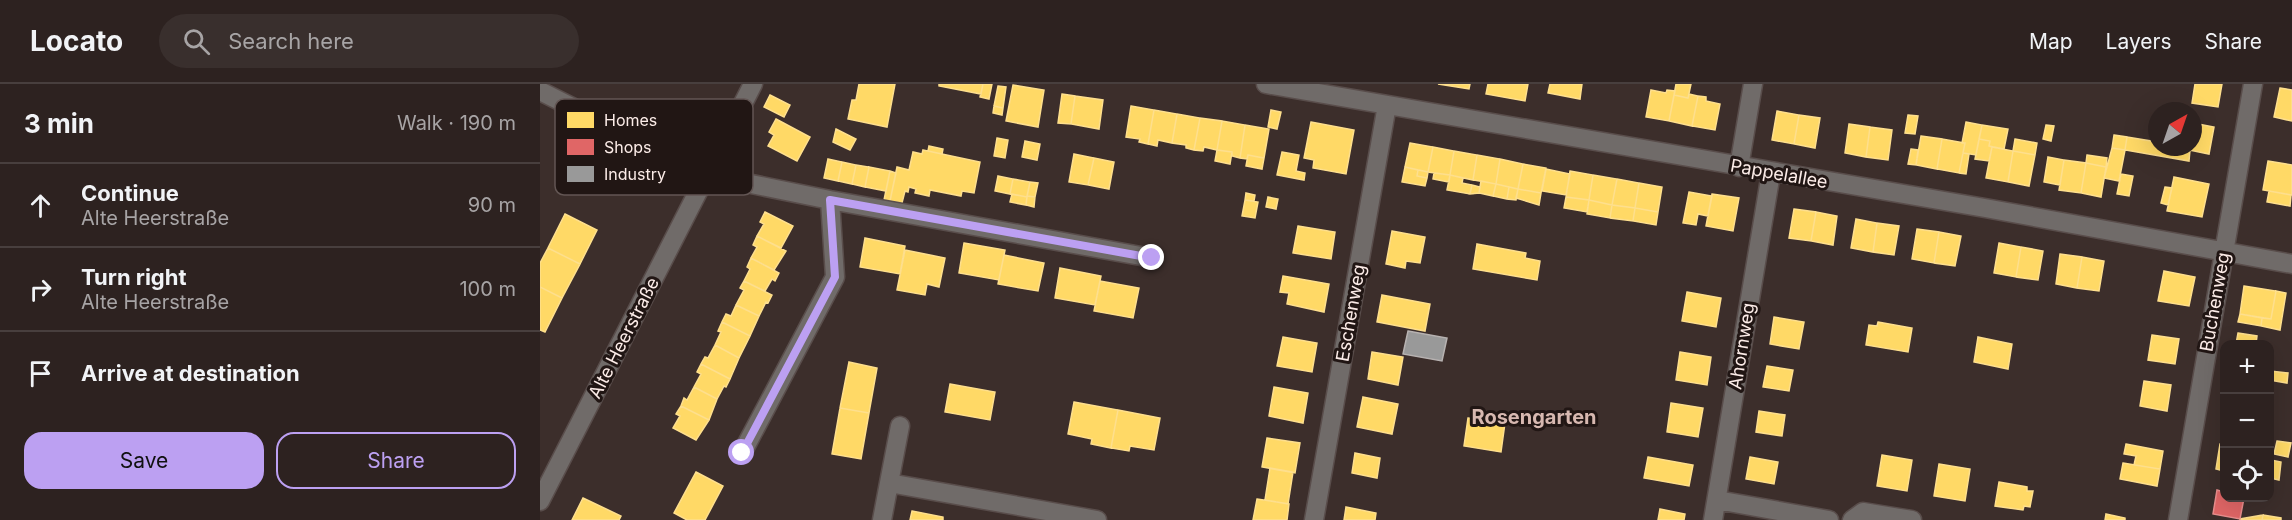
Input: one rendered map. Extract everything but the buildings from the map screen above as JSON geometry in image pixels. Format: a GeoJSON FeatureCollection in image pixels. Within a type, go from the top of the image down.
{"type":"FeatureCollection","features":[{"type":"Feature","properties":{"kind":"street","name":"Alte Heerstraße"},"geometry":{"type":"LineString","coordinates":[[746,99],[753,84]]}},
{"type":"Feature","properties":{"kind":"street","name":"Pappelallee"},"geometry":{"type":"LineString","coordinates":[[1266,84],[1984,208],[2292,264]]}},
{"type":"Feature","properties":{"kind":"street"},"geometry":{"type":"LineString","coordinates":[[1739,167],[1753,84]]}},
{"type":"Feature","properties":{"kind":"street","name":"Buchenweg"},"geometry":{"type":"LineString","coordinates":[[2178,520],[2253,84]]}},
{"type":"Feature","properties":{"kind":"street"},"geometry":{"type":"LineString","coordinates":[[540,91],[556,99]]}},
{"type":"Feature","properties":{"kind":"street","name":"Eschenweg"},"geometry":{"type":"LineString","coordinates":[[1314,520],[1387,105]]}},
{"type":"Feature","properties":{"kind":"street","name":"Ahornweg"},"geometry":{"type":"LineString","coordinates":[[1713,520],[1771,172]]}},
{"type":"Feature","properties":{"kind":"street"},"geometry":{"type":"LineString","coordinates":[[753,185],[1152,258]]}},
{"type":"Feature","properties":{"kind":"street","name":"Alte Heerstraße"},"geometry":{"type":"LineString","coordinates":[[540,501],[697,195]]}},
{"type":"Feature","properties":{"kind":"street"},"geometry":{"type":"LineString","coordinates":[[742,453],[835,277],[830,200]]}},
{"type":"Feature","properties":{"kind":"street"},"geometry":{"type":"LineString","coordinates":[[882,520],[900,426]]}},
{"type":"Feature","properties":{"kind":"street"},"geometry":{"type":"LineString","coordinates":[[889,483],[1097,520]]}},
{"type":"Feature","properties":{"kind":"street"},"geometry":{"type":"LineString","coordinates":[[1717,500],[1828,520]]}},
{"type":"Feature","properties":{"kind":"street"},"geometry":{"type":"LineString","coordinates":[[1852,520],[1863,512],[1912,520]]}},
{"type":"Feature","properties":{"kind":"district","name":"Rosengarten"},"geometry":{"type":"Point","coordinates":[1534,417]}},
{"type":"Feature","properties":{"kind":"route"},"geometry":{"type":"LineString","coordinates":[[742,453],[835,277],[830,200],[1152,258]]}}]}
